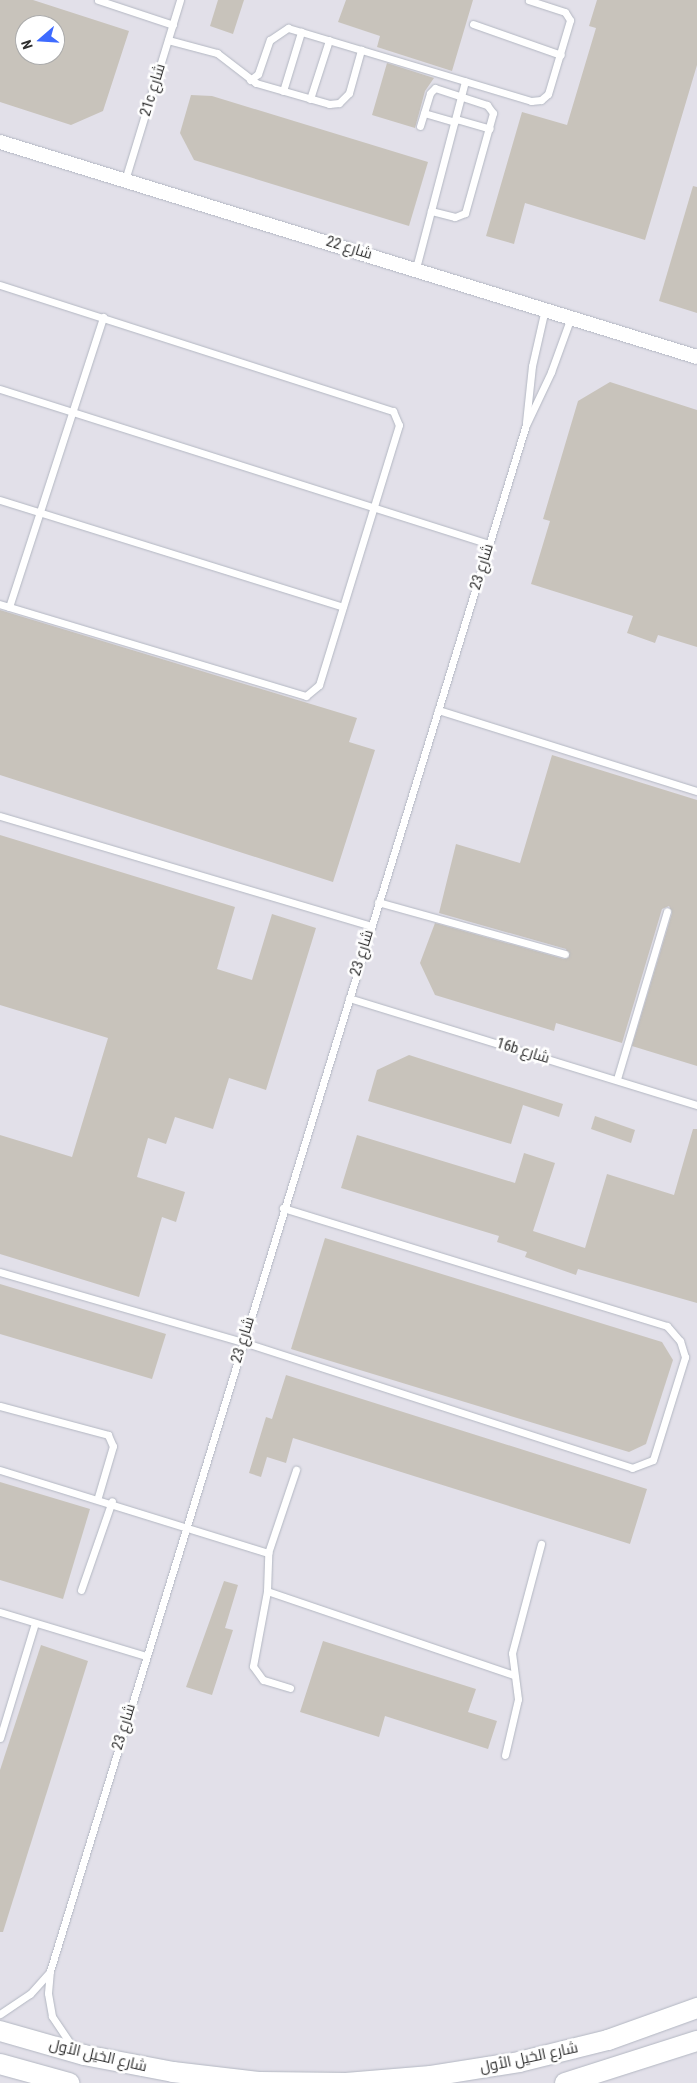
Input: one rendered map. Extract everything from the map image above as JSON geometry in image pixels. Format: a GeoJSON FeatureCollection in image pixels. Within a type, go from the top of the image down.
{"type":"FeatureCollection","features":[{"type":"Feature","properties":{"kind":"main road","name":"شارع الخيل الأول"},"geometry":{"type":"LineString","coordinates":[[0,2032],[84,2055],[218,2078],[303,2083],[388,2080],[473,2070],[563,2052],[697,2008]]}},
{"type":"Feature","properties":{"kind":"main road","name":"شارع الخيل الأول"},"geometry":{"type":"LineString","coordinates":[[565,2083],[697,2041]]}},
{"type":"Feature","properties":{"kind":"main road"},"geometry":{"type":"LineString","coordinates":[[0,2064],[70,2083]]}},
{"type":"Feature","properties":{"kind":"street","name":"شارع 22"},"geometry":{"type":"LineString","coordinates":[[0,142],[416,268],[697,357]]}},
{"type":"Feature","properties":{"kind":"lane"},"geometry":{"type":"LineString","coordinates":[[98,0],[173,25]]}},
{"type":"Feature","properties":{"kind":"lane","name":"21c شارع"},"geometry":{"type":"LineString","coordinates":[[125,180],[180,0]]}},
{"type":"Feature","properties":{"kind":"lane"},"geometry":{"type":"LineString","coordinates":[[250,80],[258,74],[273,36],[285,29],[329,40],[531,101],[541,100],[548,94],[570,25],[568,16],[529,0]]}},
{"type":"Feature","properties":{"kind":"lane"},"geometry":{"type":"LineString","coordinates":[[473,24],[561,55]]}},
{"type":"Feature","properties":{"kind":"lane"},"geometry":{"type":"LineString","coordinates":[[283,91],[300,32]]}},
{"type":"Feature","properties":{"kind":"lane"},"geometry":{"type":"LineString","coordinates":[[168,40],[217,52],[250,80],[329,104],[343,101],[361,50]]}},
{"type":"Feature","properties":{"kind":"lane"},"geometry":{"type":"LineString","coordinates":[[310,99],[329,40]]}},
{"type":"Feature","properties":{"kind":"lane"},"geometry":{"type":"LineString","coordinates":[[416,268],[466,82]]}},
{"type":"Feature","properties":{"kind":"lane"},"geometry":{"type":"LineString","coordinates":[[420,126],[433,89],[462,96],[490,106],[493,113],[465,213],[455,217],[431,211]]}},
{"type":"Feature","properties":{"kind":"lane"},"geometry":{"type":"LineString","coordinates":[[424,113],[490,129]]}},
{"type":"Feature","properties":{"kind":"lane"},"geometry":{"type":"LineString","coordinates":[[0,285],[393,410],[399,425],[318,685],[306,696],[0,604]]}},
{"type":"Feature","properties":{"kind":"lane","name":"شارع 23"},"geometry":{"type":"LineString","coordinates":[[526,424],[532,366],[545,309]]}},
{"type":"Feature","properties":{"kind":"lane"},"geometry":{"type":"LineString","coordinates":[[9,607],[42,513],[103,317]]}},
{"type":"Feature","properties":{"kind":"lane","name":"شارع 23"},"geometry":{"type":"LineString","coordinates":[[84,2055],[65,2038],[52,2016],[48,1993],[50,1970],[185,1526],[526,424],[551,372],[571,317]]}},
{"type":"Feature","properties":{"kind":"lane"},"geometry":{"type":"LineString","coordinates":[[0,389],[489,544]]}},
{"type":"Feature","properties":{"kind":"lane"},"geometry":{"type":"LineString","coordinates":[[0,500],[342,607]]}},
{"type":"Feature","properties":{"kind":"lane"},"geometry":{"type":"LineString","coordinates":[[438,710],[697,791]]}},
{"type":"Feature","properties":{"kind":"lane"},"geometry":{"type":"LineString","coordinates":[[0,816],[371,926]]}},
{"type":"Feature","properties":{"kind":"lane"},"geometry":{"type":"LineString","coordinates":[[378,902],[566,954]]}},
{"type":"Feature","properties":{"kind":"lane"},"geometry":{"type":"LineString","coordinates":[[617,1079],[667,911]]}},
{"type":"Feature","properties":{"kind":"lane","name":"16b شارع"},"geometry":{"type":"LineString","coordinates":[[349,998],[697,1105]]}},
{"type":"Feature","properties":{"kind":"lane"},"geometry":{"type":"LineString","coordinates":[[0,1272],[243,1342],[632,1468],[647,1465],[658,1451],[684,1368],[684,1348],[667,1326],[283,1208]]}},
{"type":"Feature","properties":{"kind":"lane"},"geometry":{"type":"LineString","coordinates":[[0,1406],[108,1435],[113,1446],[98,1497]]}},
{"type":"Feature","properties":{"kind":"lane"},"geometry":{"type":"LineString","coordinates":[[0,1470],[112,1501],[268,1552]]}},
{"type":"Feature","properties":{"kind":"lane"},"geometry":{"type":"LineString","coordinates":[[290,1688],[263,1680],[253,1666],[267,1591],[268,1552],[296,1470]]}},
{"type":"Feature","properties":{"kind":"lane"},"geometry":{"type":"LineString","coordinates":[[81,1590],[112,1501]]}},
{"type":"Feature","properties":{"kind":"lane"},"geometry":{"type":"LineString","coordinates":[[505,1755],[518,1699],[512,1652],[541,1544]]}},
{"type":"Feature","properties":{"kind":"lane"},"geometry":{"type":"LineString","coordinates":[[267,1591],[514,1675]]}},
{"type":"Feature","properties":{"kind":"lane"},"geometry":{"type":"LineString","coordinates":[[0,1612],[146,1656]]}},
{"type":"Feature","properties":{"kind":"lane"},"geometry":{"type":"LineString","coordinates":[[0,1738],[35,1623]]}},
{"type":"Feature","properties":{"kind":"lane","name":"شارع 23"},"geometry":{"type":"LineString","coordinates":[[0,2014],[30,1994],[50,1970]]}},
{"type":"Feature","properties":{"kind":"shaded area"},"geometry":{"type":"Polygon","coordinates":[[[0,0],[697,0],[697,2083],[0,2083],[0,0]]]}},
{"type":"Feature","properties":{"kind":"building"},"geometry":{"type":"Polygon","coordinates":[[[0,0],[33,0],[129,31],[103,111],[71,125],[0,102],[0,0]]]}},
{"type":"Feature","properties":{"kind":"building"},"geometry":{"type":"Polygon","coordinates":[[[218,0],[244,0],[233,34],[210,26],[218,0]]]}},
{"type":"Feature","properties":{"kind":"building"},"geometry":{"type":"Polygon","coordinates":[[[346,0],[473,0],[452,71],[377,47],[380,36],[338,22],[346,0]]]}},
{"type":"Feature","properties":{"kind":"building"},"geometry":{"type":"Polygon","coordinates":[[[597,0],[697,0],[697,65],[645,240],[525,203],[514,244],[486,236],[522,112],[567,125],[596,28],[589,26],[597,0]]]}},
{"type":"Feature","properties":{"kind":"building"},"geometry":{"type":"Polygon","coordinates":[[[387,63],[434,78],[425,91],[415,128],[372,115],[387,63]]]}},
{"type":"Feature","properties":{"kind":"building"},"geometry":{"type":"Polygon","coordinates":[[[191,95],[212,96],[428,162],[409,226],[194,160],[180,133],[191,95]]]}},
{"type":"Feature","properties":{"kind":"building"},"geometry":{"type":"Polygon","coordinates":[[[693,186],[697,187],[697,313],[659,301],[693,186]]]}},
{"type":"Feature","properties":{"kind":"building"},"geometry":{"type":"Polygon","coordinates":[[[610,382],[697,410],[697,647],[658,635],[655,643],[627,633],[633,616],[531,584],[550,521],[543,519],[578,401],[610,382]]]}},
{"type":"Feature","properties":{"kind":"building"},"geometry":{"type":"Polygon","coordinates":[[[0,610],[357,718],[349,742],[375,750],[333,882],[0,775],[0,610]]]}},
{"type":"Feature","properties":{"kind":"building"},"geometry":{"type":"Polygon","coordinates":[[[552,755],[697,800],[697,1066],[632,1046],[672,913],[669,906],[662,909],[622,1043],[556,1023],[554,1031],[435,995],[420,963],[435,923],[564,959],[569,957],[566,949],[439,913],[456,844],[520,863],[552,755]]]}},
{"type":"Feature","properties":{"kind":"building"},"geometry":{"type":"Polygon","coordinates":[[[0,835],[235,907],[217,969],[252,980],[272,914],[316,928],[266,1090],[229,1078],[213,1129],[175,1117],[166,1144],[148,1138],[137,1177],[185,1192],[176,1222],[162,1217],[139,1297],[0,1254],[0,1135],[72,1157],[108,1038],[0,1005],[0,835]]]}},
{"type":"Feature","properties":{"kind":"building"},"geometry":{"type":"Polygon","coordinates":[[[409,1055],[563,1104],[559,1117],[523,1105],[511,1144],[368,1101],[377,1070],[409,1055]]]}},
{"type":"Feature","properties":{"kind":"building"},"geometry":{"type":"Polygon","coordinates":[[[595,1116],[635,1130],[631,1143],[591,1129],[595,1116]]]}},
{"type":"Feature","properties":{"kind":"building"},"geometry":{"type":"Polygon","coordinates":[[[693,1129],[697,1129],[697,1303],[578,1269],[576,1275],[525,1257],[527,1252],[497,1242],[499,1236],[341,1188],[357,1135],[515,1183],[524,1153],[555,1163],[533,1231],[585,1248],[607,1174],[674,1195],[693,1129]]]}},
{"type":"Feature","properties":{"kind":"building"},"geometry":{"type":"Polygon","coordinates":[[[325,1238],[662,1342],[673,1360],[646,1444],[629,1452],[291,1349],[325,1238]]]}},
{"type":"Feature","properties":{"kind":"building"},"geometry":{"type":"Polygon","coordinates":[[[0,1284],[166,1334],[152,1379],[0,1334],[0,1284]]]}},
{"type":"Feature","properties":{"kind":"building"},"geometry":{"type":"Polygon","coordinates":[[[286,1375],[647,1489],[630,1544],[293,1438],[286,1463],[267,1457],[261,1477],[249,1473],[266,1417],[272,1419],[286,1375]]]}},
{"type":"Feature","properties":{"kind":"building"},"geometry":{"type":"Polygon","coordinates":[[[0,1482],[90,1509],[63,1599],[0,1580],[0,1482]]]}},
{"type":"Feature","properties":{"kind":"building"},"geometry":{"type":"Polygon","coordinates":[[[224,1581],[238,1585],[225,1628],[233,1630],[212,1695],[186,1687],[224,1581]]]}},
{"type":"Feature","properties":{"kind":"building"},"geometry":{"type":"Polygon","coordinates":[[[323,1641],[476,1689],[468,1712],[497,1721],[488,1749],[385,1716],[379,1737],[300,1712],[323,1641]]]}},
{"type":"Feature","properties":{"kind":"building"},"geometry":{"type":"Polygon","coordinates":[[[41,1645],[88,1661],[3,1932],[0,1932],[0,1770],[41,1645]]]}}]}
